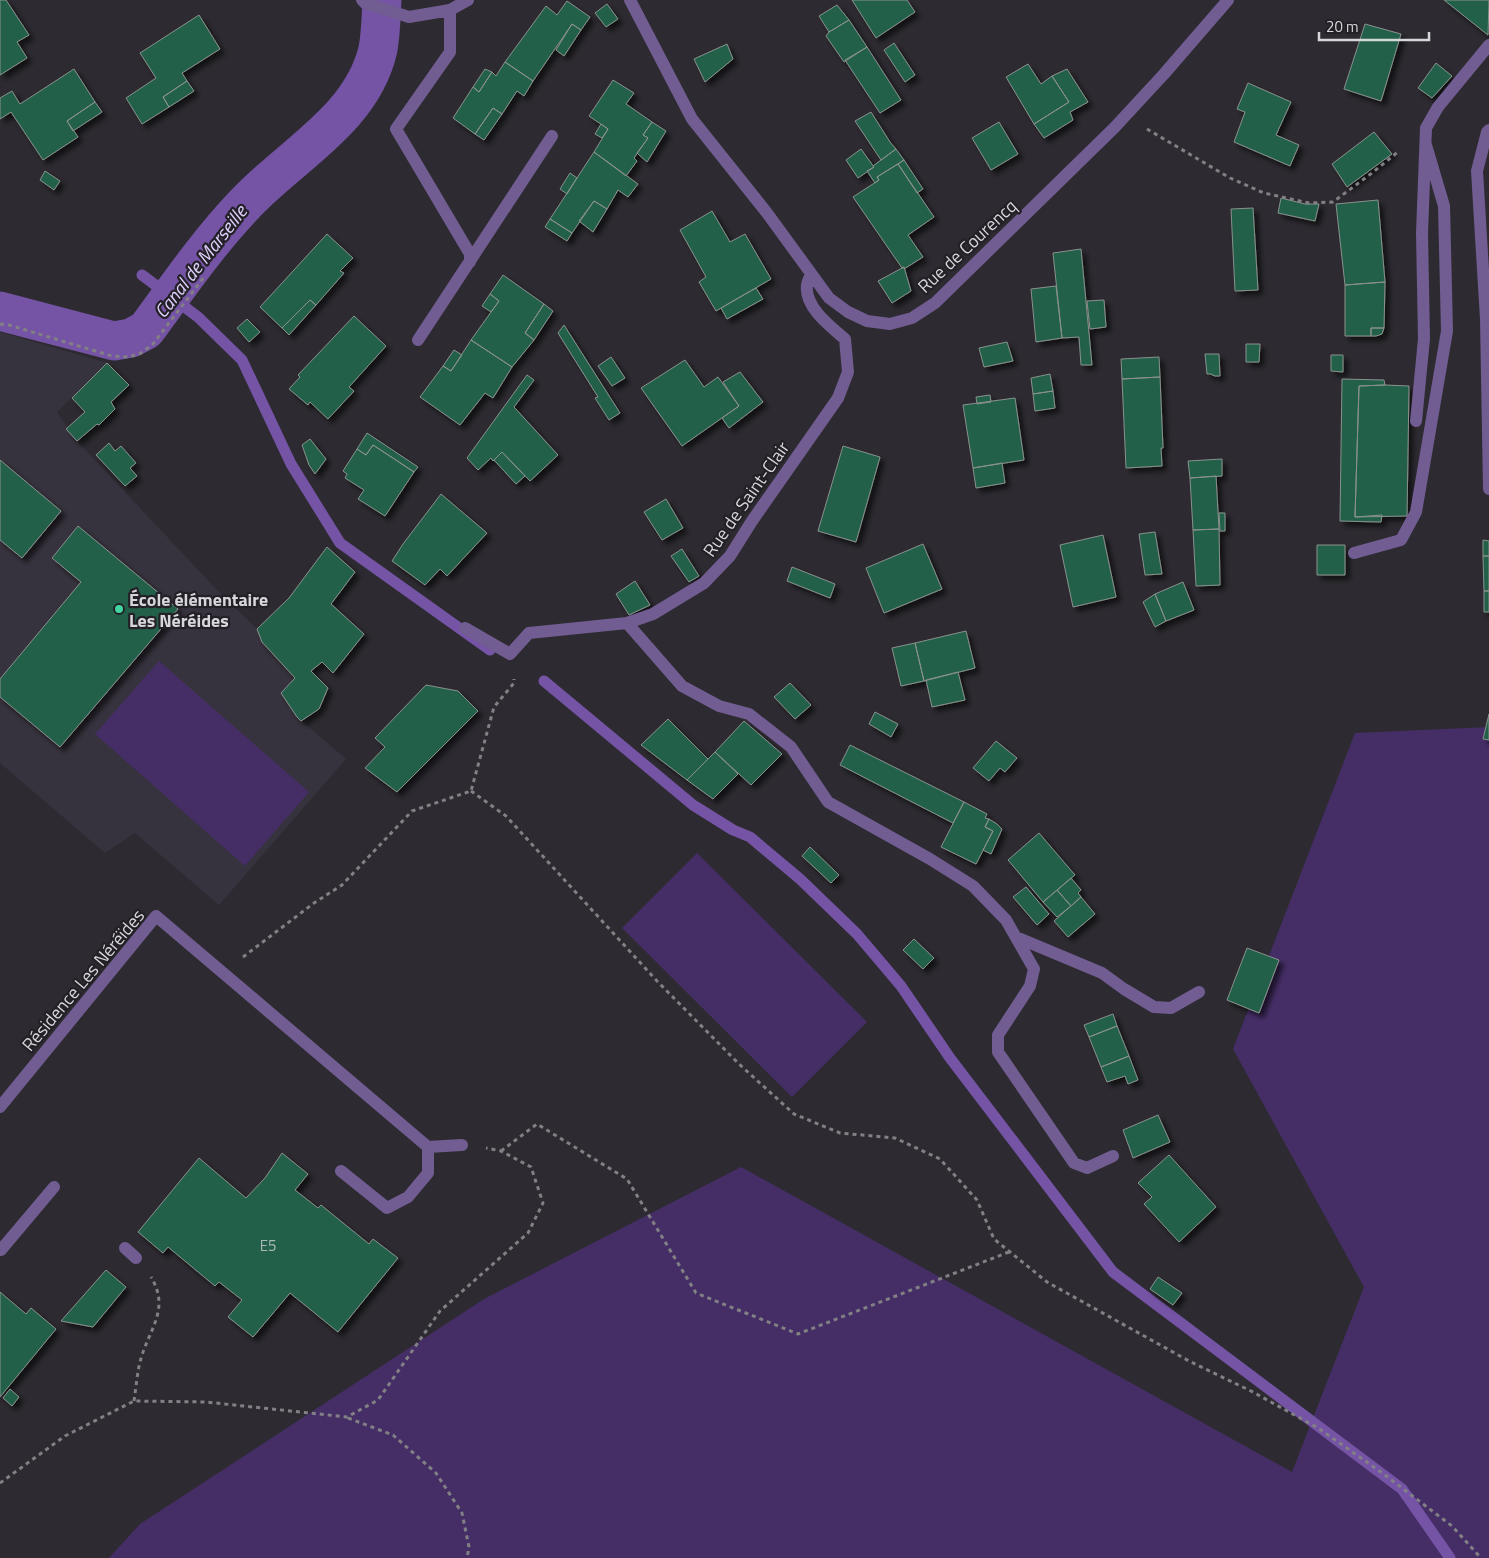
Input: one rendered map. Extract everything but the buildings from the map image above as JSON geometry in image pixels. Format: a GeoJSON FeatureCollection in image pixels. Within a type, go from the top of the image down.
{"type":"FeatureCollection","features":[{"type":"Feature","properties":{"kind":"street"},"geometry":{"type":"LineString","coordinates":[[364,2],[409,17],[450,10],[468,0]]}},
{"type":"Feature","properties":{"kind":"street","name":"Rue de Courencq"},"geometry":{"type":"LineString","coordinates":[[630,0],[692,119],[767,213],[829,298],[848,312],[867,321],[890,324],[912,318],[935,303],[1088,155],[1164,74],[1228,0]]}},
{"type":"Feature","properties":{"kind":"street"},"geometry":{"type":"LineString","coordinates":[[450,10],[450,52],[396,129],[470,254],[470,262]]}},
{"type":"Feature","properties":{"kind":"street"},"geometry":{"type":"LineString","coordinates":[[1416,421],[1424,339],[1422,233],[1426,128],[1438,107],[1489,45]]}},
{"type":"Feature","properties":{"kind":"street"},"geometry":{"type":"LineString","coordinates":[[1489,130],[1477,171],[1486,319],[1489,490]]}},
{"type":"Feature","properties":{"kind":"street"},"geometry":{"type":"LineString","coordinates":[[418,340],[552,136]]}},
{"type":"Feature","properties":{"kind":"street"},"geometry":{"type":"LineString","coordinates":[[1354,554],[1401,540],[1416,512],[1418,503],[1447,331],[1444,206],[1426,145]]}},
{"type":"Feature","properties":{"kind":"street","name":"Rue de Saint-Clair"},"geometry":{"type":"LineString","coordinates":[[465,628],[510,654],[529,633],[627,623],[653,614],[704,583],[719,568],[730,556],[752,521],[838,398],[848,372],[845,340],[820,318],[810,300],[806,286],[811,274]]}},
{"type":"Feature","properties":{"kind":"street"},"geometry":{"type":"LineString","coordinates":[[627,623],[682,686],[719,706],[749,714],[791,747],[828,802],[930,859],[973,886],[1006,920],[1034,969],[1030,986],[998,1035],[998,1052],[1074,1162],[1087,1168],[1114,1156]]}},
{"type":"Feature","properties":{"kind":"street","name":"Résidence Les Néréïdes"},"geometry":{"type":"LineString","coordinates":[[0,1107],[156,916],[428,1147]]}},
{"type":"Feature","properties":{"kind":"street"},"geometry":{"type":"LineString","coordinates":[[1016,937],[1102,973],[1154,1007],[1171,1008],[1199,992]]}},
{"type":"Feature","properties":{"kind":"street"},"geometry":{"type":"LineString","coordinates":[[341,1171],[387,1208],[408,1197],[428,1173],[428,1147],[462,1145]]}},
{"type":"Feature","properties":{"kind":"street"},"geometry":{"type":"LineString","coordinates":[[0,1249],[54,1187]]}},
{"type":"Feature","properties":{"kind":"street"},"geometry":{"type":"LineString","coordinates":[[125,1248],[136,1258]]}},
{"type":"Feature","properties":{"kind":"path"},"geometry":{"type":"LineString","coordinates":[[1125,116],[1230,178],[1264,193],[1309,203],[1333,202],[1372,173],[1426,128]]}},
{"type":"Feature","properties":{"kind":"path"},"geometry":{"type":"LineString","coordinates":[[0,324],[10,325],[112,356],[129,356],[141,353],[153,344],[204,278]]}},
{"type":"Feature","properties":{"kind":"path"},"geometry":{"type":"LineString","coordinates":[[471,791],[494,707],[507,693]]}},
{"type":"Feature","properties":{"kind":"path"},"geometry":{"type":"LineString","coordinates":[[256,947],[314,903],[342,886],[412,811],[471,791]]}},
{"type":"Feature","properties":{"kind":"path"},"geometry":{"type":"LineString","coordinates":[[471,791],[506,816],[657,980],[740,1064],[794,1114],[840,1133],[895,1138],[940,1159],[977,1200],[994,1240],[1047,1282],[1190,1361],[1251,1391],[1318,1428],[1381,1472],[1452,1526],[1481,1558]]}},
{"type":"Feature","properties":{"kind":"path"},"geometry":{"type":"LineString","coordinates":[[501,1151],[538,1124],[627,1178],[696,1294],[798,1334],[1010,1252]]}},
{"type":"Feature","properties":{"kind":"path"},"geometry":{"type":"LineString","coordinates":[[347,1417],[378,1400],[440,1311],[528,1234],[543,1203],[531,1167],[501,1151],[462,1145]]}},
{"type":"Feature","properties":{"kind":"path"},"geometry":{"type":"LineString","coordinates":[[134,1401],[140,1362],[160,1305],[157,1287]]}},
{"type":"Feature","properties":{"kind":"path"},"geometry":{"type":"LineString","coordinates":[[0,1487],[1,1483],[65,1436],[134,1401],[206,1402],[347,1417],[393,1435],[436,1473],[462,1513],[469,1547],[467,1558]]}},
{"type":"Feature","properties":{"kind":"shaded area","name":"École élémentaire Les Néréides"},"geometry":{"type":"Polygon","coordinates":[[[0,332],[107,363],[57,412],[77,441],[217,590],[257,629],[260,636],[295,678],[281,693],[297,717],[346,759],[219,905],[135,833],[105,853],[0,763],[0,332]]]}},
{"type":"Feature","properties":{"kind":"shaded area"},"geometry":{"type":"Polygon","coordinates":[[[159,661],[309,792],[245,866],[95,734],[159,661]]]}},
{"type":"Feature","properties":{"kind":"shaded area"},"geometry":{"type":"Polygon","coordinates":[[[1489,727],[1489,1558],[109,1558],[140,1524],[484,1299],[741,1167],[1292,1472],[1364,1287],[1233,1049],[1355,733],[1489,727]]]}},
{"type":"Feature","properties":{"kind":"shaded area"},"geometry":{"type":"Polygon","coordinates":[[[697,853],[867,1022],[792,1097],[622,928],[697,853]]]}},
{"type":"Feature","properties":{"kind":"waterway","name":"Canal de Marseille"},"geometry":{"type":"LineString","coordinates":[[0,311],[114,341],[131,338],[146,330],[230,220],[262,187],[322,135],[357,96],[369,74],[378,49],[382,0]]}},
{"type":"Feature","properties":{"kind":"waterway"},"geometry":{"type":"LineString","coordinates":[[142,275],[198,317],[242,360],[291,464],[340,543],[490,650]]}},
{"type":"Feature","properties":{"kind":"waterway"},"geometry":{"type":"LineString","coordinates":[[544,681],[693,805],[733,830],[750,837],[800,879],[857,934],[901,986],[950,1058],[1113,1272],[1402,1489],[1450,1558]]}},
{"type":"Feature","properties":{"kind":"place","name":"École élémentaire Les Néréides"},"geometry":{"type":"Point","coordinates":[119,609]}}]}
